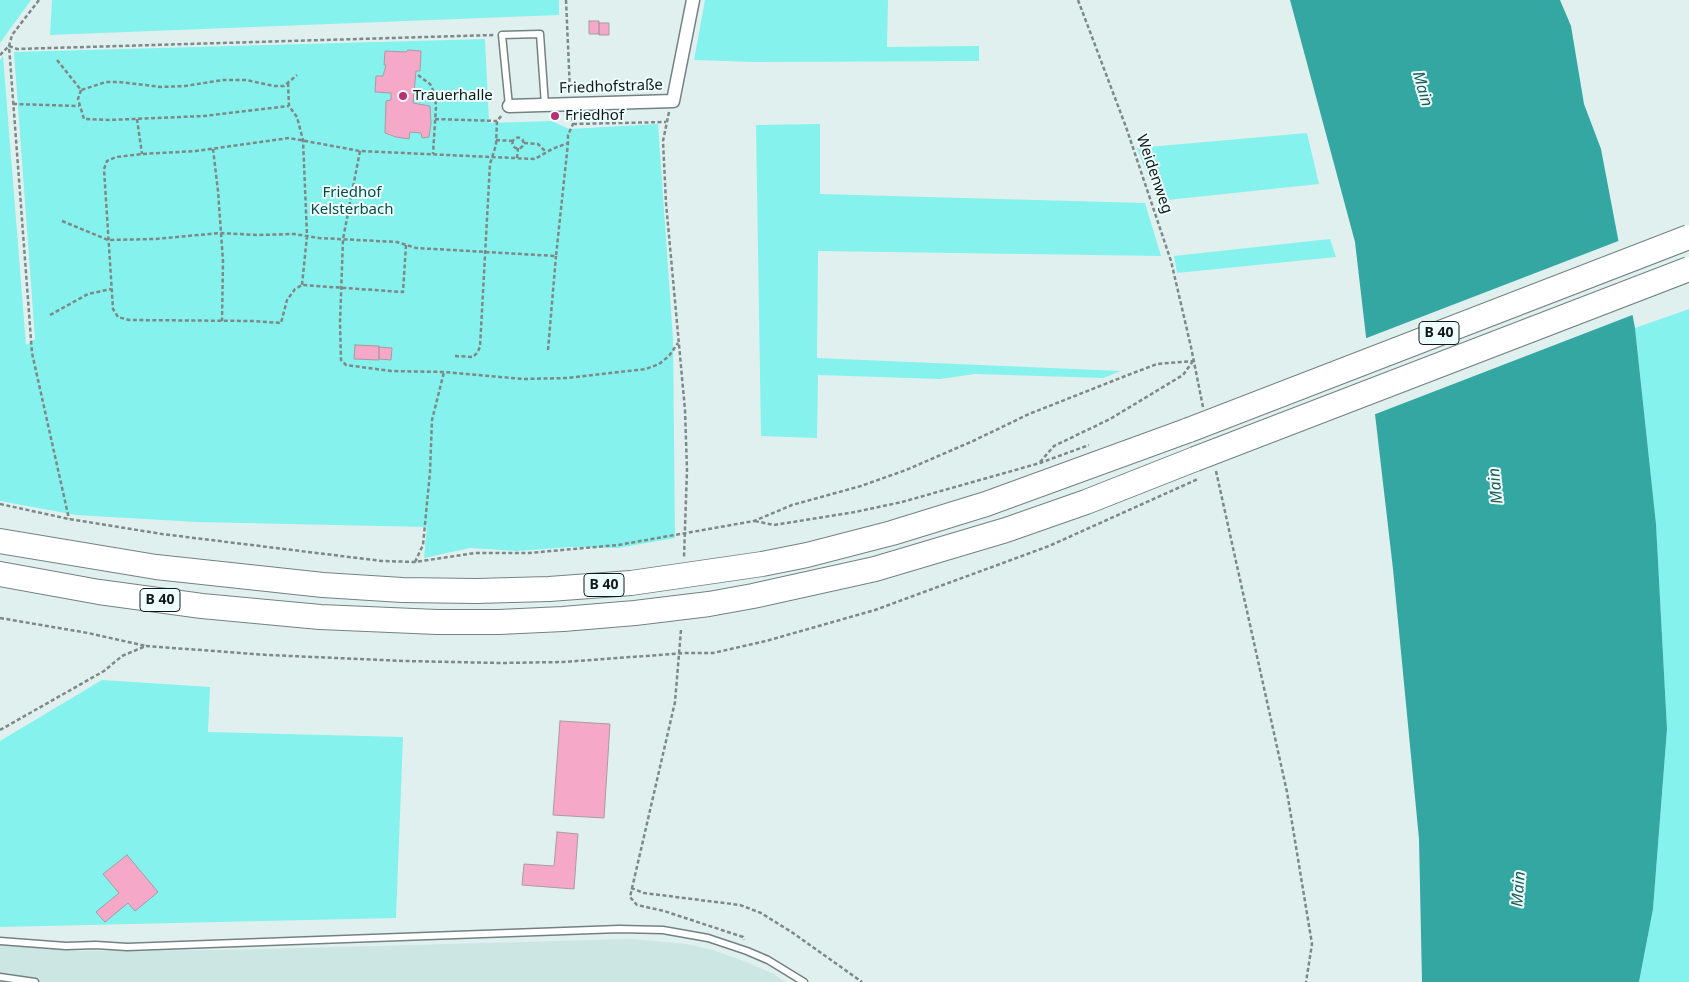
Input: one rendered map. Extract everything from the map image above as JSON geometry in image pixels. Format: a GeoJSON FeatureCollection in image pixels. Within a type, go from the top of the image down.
{"type":"FeatureCollection","features":[{"type":"Feature","properties":{"kind":"highway","name":"B 40"},"geometry":{"type":"LineString","coordinates":[[0,541],[156,568],[322,585],[402,590],[549,589],[631,583],[762,564],[807,555],[892,533],[986,504],[1189,430],[1689,237]]}},
{"type":"Feature","properties":{"kind":"highway","name":"B 40"},"geometry":{"type":"LineString","coordinates":[[0,574],[99,592],[193,605],[320,617],[436,622],[563,619],[635,613],[718,602],[875,569],[1006,530],[1086,502],[1203,467],[1689,269]]}},
{"type":"Feature","properties":{"kind":"street","name":"Friedhofstraße"},"geometry":{"type":"LineString","coordinates":[[509,106],[673,100],[693,0]]}},
{"type":"Feature","properties":{"kind":"lane"},"geometry":{"type":"LineString","coordinates":[[509,106],[502,35],[540,34],[545,105]]}},
{"type":"Feature","properties":{"kind":"lane"},"geometry":{"type":"LineString","coordinates":[[0,941],[66,946],[127,947],[640,929],[686,933],[726,943],[768,960],[804,982]]}},
{"type":"Feature","properties":{"kind":"lane"},"geometry":{"type":"LineString","coordinates":[[0,977],[35,982]]}},
{"type":"Feature","properties":{"kind":"path"},"geometry":{"type":"LineString","coordinates":[[39,0],[12,35],[9,46],[32,353],[69,519]]}},
{"type":"Feature","properties":{"kind":"path"},"geometry":{"type":"LineString","coordinates":[[566,0],[571,104]]}},
{"type":"Feature","properties":{"kind":"path","name":"Weidenweg"},"geometry":{"type":"LineString","coordinates":[[1078,0],[1126,127],[1171,260],[1203,408]]}},
{"type":"Feature","properties":{"kind":"path"},"geometry":{"type":"LineString","coordinates":[[9,46],[17,49],[502,35]]}},
{"type":"Feature","properties":{"kind":"path"},"geometry":{"type":"LineString","coordinates":[[0,55],[9,46]]}},
{"type":"Feature","properties":{"kind":"path"},"geometry":{"type":"LineString","coordinates":[[57,60],[81,90]]}},
{"type":"Feature","properties":{"kind":"path"},"geometry":{"type":"LineString","coordinates":[[81,90],[106,82],[185,86],[222,80],[246,80],[274,86],[284,86],[296,75]]}},
{"type":"Feature","properties":{"kind":"path"},"geometry":{"type":"LineString","coordinates":[[418,75],[430,84],[435,94],[433,154]]}},
{"type":"Feature","properties":{"kind":"path"},"geometry":{"type":"LineString","coordinates":[[288,83],[289,106],[297,117],[303,140],[307,236],[302,285]]}},
{"type":"Feature","properties":{"kind":"path"},"geometry":{"type":"LineString","coordinates":[[81,90],[78,99],[84,119],[108,120],[204,116],[289,106]]}},
{"type":"Feature","properties":{"kind":"path"},"geometry":{"type":"LineString","coordinates":[[673,100],[666,122],[663,150],[685,410],[684,559]]}},
{"type":"Feature","properties":{"kind":"path"},"geometry":{"type":"LineString","coordinates":[[13,104],[79,106]]}},
{"type":"Feature","properties":{"kind":"path"},"geometry":{"type":"LineString","coordinates":[[137,119],[142,154]]}},
{"type":"Feature","properties":{"kind":"path"},"geometry":{"type":"LineString","coordinates":[[435,119],[498,121],[493,157],[490,164],[480,347],[472,357],[455,356]]}},
{"type":"Feature","properties":{"kind":"path"},"geometry":{"type":"LineString","coordinates":[[548,350],[568,135],[573,124],[666,122]]}},
{"type":"Feature","properties":{"kind":"path"},"geometry":{"type":"LineString","coordinates":[[406,245],[403,292],[302,285],[295,289],[287,300],[281,323],[129,320],[118,316],[113,309],[104,169],[107,161],[116,157],[196,152],[289,138],[360,151],[535,159],[546,152],[568,144]]}},
{"type":"Feature","properties":{"kind":"path"},"geometry":{"type":"LineString","coordinates":[[496,140],[513,141],[520,138],[524,143],[538,144],[546,152]]}},
{"type":"Feature","properties":{"kind":"path"},"geometry":{"type":"LineString","coordinates":[[513,141],[514,146],[518,148]]}},
{"type":"Feature","properties":{"kind":"path"},"geometry":{"type":"LineString","coordinates":[[518,148],[522,147],[524,143]]}},
{"type":"Feature","properties":{"kind":"path"},"geometry":{"type":"LineString","coordinates":[[518,148],[518,158]]}},
{"type":"Feature","properties":{"kind":"path"},"geometry":{"type":"LineString","coordinates":[[212,149],[218,191],[223,261],[222,321]]}},
{"type":"Feature","properties":{"kind":"path"},"geometry":{"type":"LineString","coordinates":[[360,151],[343,239],[340,323],[341,360],[346,365],[391,371],[444,372],[549,379],[646,369],[659,364],[669,356],[678,343]]}},
{"type":"Feature","properties":{"kind":"path"},"geometry":{"type":"LineString","coordinates":[[62,221],[94,236],[108,240],[155,239],[220,233],[256,235],[294,234],[397,242],[416,248],[556,256]]}},
{"type":"Feature","properties":{"kind":"path"},"geometry":{"type":"LineString","coordinates":[[50,315],[88,294],[111,289]]}},
{"type":"Feature","properties":{"kind":"path"},"geometry":{"type":"LineString","coordinates":[[1040,462],[1054,446],[1110,419],[1183,375],[1193,361]]}},
{"type":"Feature","properties":{"kind":"path"},"geometry":{"type":"LineString","coordinates":[[0,504],[69,519],[162,534],[312,554],[382,561],[415,562],[475,553],[529,553],[618,545],[754,521],[792,505],[861,486],[906,470],[1029,414],[1156,364],[1193,361]]}},
{"type":"Feature","properties":{"kind":"path"},"geometry":{"type":"LineString","coordinates":[[415,562],[423,545],[430,472],[432,420],[444,372]]}},
{"type":"Feature","properties":{"kind":"path"},"geometry":{"type":"LineString","coordinates":[[754,521],[774,525],[855,512],[911,500],[1094,444]]}},
{"type":"Feature","properties":{"kind":"path"},"geometry":{"type":"LineString","coordinates":[[0,618],[88,633],[146,646],[268,655],[500,663],[563,662],[713,653],[766,642],[875,610],[1049,546],[1203,467],[1287,792],[1312,944],[1306,982]]}},
{"type":"Feature","properties":{"kind":"path"},"geometry":{"type":"LineString","coordinates":[[681,630],[675,702],[630,897],[637,905],[664,911],[743,937],[747,951]]}},
{"type":"Feature","properties":{"kind":"path"},"geometry":{"type":"LineString","coordinates":[[0,730],[104,671],[122,656],[146,646]]}},
{"type":"Feature","properties":{"kind":"path"},"geometry":{"type":"LineString","coordinates":[[631,888],[644,892],[740,905],[761,912],[862,982]]}},
{"type":"Feature","properties":{"kind":"shaded area"},"geometry":{"type":"Polygon","coordinates":[[[631,939],[687,944],[713,950],[774,974],[785,982],[0,982],[0,944],[81,951],[230,950],[631,939]]]}},
{"type":"Feature","properties":{"kind":"green space"},"geometry":{"type":"Polygon","coordinates":[[[0,0],[31,0],[0,43],[0,0]]]}},
{"type":"Feature","properties":{"kind":"green space"},"geometry":{"type":"Polygon","coordinates":[[[52,0],[559,0],[559,15],[50,35],[52,0]]]}},
{"type":"Feature","properties":{"kind":"green space"},"geometry":{"type":"Polygon","coordinates":[[[705,0],[888,0],[887,47],[979,46],[979,61],[755,62],[694,60],[705,0]]]}},
{"type":"Feature","properties":{"kind":"green space","name":"Friedhof Kelsterbach"},"geometry":{"type":"Polygon","coordinates":[[[485,39],[489,123],[552,121],[569,129],[658,124],[673,339],[675,538],[618,548],[571,547],[517,551],[470,548],[424,558],[427,527],[197,522],[76,515],[0,501],[0,60],[3,56],[26,345],[35,339],[14,52],[485,39]]]}},
{"type":"Feature","properties":{"kind":"green space"},"geometry":{"type":"Polygon","coordinates":[[[820,124],[820,194],[1145,203],[1161,256],[818,251],[817,358],[1121,371],[1103,378],[975,374],[940,379],[818,375],[817,438],[761,436],[756,125],[820,124]]]}},
{"type":"Feature","properties":{"kind":"green space"},"geometry":{"type":"Polygon","coordinates":[[[1307,133],[1319,184],[1158,201],[1137,148],[1307,133]]]}},
{"type":"Feature","properties":{"kind":"green space"},"geometry":{"type":"Polygon","coordinates":[[[1330,239],[1336,257],[1177,273],[1174,256],[1330,239]]]}},
{"type":"Feature","properties":{"kind":"green space"},"geometry":{"type":"Polygon","coordinates":[[[1689,309],[1689,982],[1639,982],[1653,909],[1667,729],[1656,524],[1635,328],[1689,309]]]}},
{"type":"Feature","properties":{"kind":"green space"},"geometry":{"type":"Polygon","coordinates":[[[102,680],[210,687],[208,732],[403,737],[396,918],[0,927],[0,741],[102,680]]]}},
{"type":"Feature","properties":{"kind":"water","name":"Main"},"geometry":{"type":"Polygon","coordinates":[[[1290,0],[1560,0],[1571,26],[1584,104],[1601,149],[1635,328],[1656,524],[1667,729],[1653,909],[1639,982],[1422,982],[1419,839],[1393,569],[1355,242],[1290,0]]]}},
{"type":"Feature","properties":{"kind":"pier"},"geometry":{"type":"Polygon","coordinates":[[[1621,240],[1635,314],[1373,415],[1364,339],[1621,240]]]}},
{"type":"Feature","properties":{"kind":"building"},"geometry":{"type":"Polygon","coordinates":[[[589,21],[599,21],[599,34],[589,34],[589,21]]]}},
{"type":"Feature","properties":{"kind":"building"},"geometry":{"type":"Polygon","coordinates":[[[599,23],[609,23],[609,35],[599,35],[599,23]]]}},
{"type":"Feature","properties":{"kind":"building","name":"Trauerhalle"},"geometry":{"type":"Polygon","coordinates":[[[408,50],[421,51],[420,71],[416,71],[413,103],[430,106],[431,123],[429,137],[422,138],[421,133],[410,132],[409,139],[385,133],[386,101],[391,100],[391,93],[375,92],[376,76],[383,76],[386,65],[384,65],[385,51],[406,52],[408,50]]]}},
{"type":"Feature","properties":{"kind":"building"},"geometry":{"type":"Polygon","coordinates":[[[355,345],[379,346],[379,360],[354,359],[355,345]]]}},
{"type":"Feature","properties":{"kind":"building"},"geometry":{"type":"Polygon","coordinates":[[[379,347],[392,348],[391,360],[379,359],[379,347]]]}},
{"type":"Feature","properties":{"kind":"building"},"geometry":{"type":"Polygon","coordinates":[[[560,721],[610,724],[604,818],[553,815],[560,721]]]}},
{"type":"Feature","properties":{"kind":"building"},"geometry":{"type":"Polygon","coordinates":[[[557,832],[578,834],[574,889],[522,885],[524,864],[554,866],[557,832]]]}},
{"type":"Feature","properties":{"kind":"building"},"geometry":{"type":"Polygon","coordinates":[[[127,855],[158,892],[135,911],[128,903],[105,922],[96,912],[119,893],[103,874],[127,855]]]}},
{"type":"Feature","properties":{"kind":"place","name":"Trauerhalle"},"geometry":{"type":"Point","coordinates":[403,96]}},
{"type":"Feature","properties":{"kind":"place","name":"Friedhof"},"geometry":{"type":"Point","coordinates":[555,116]}}]}
